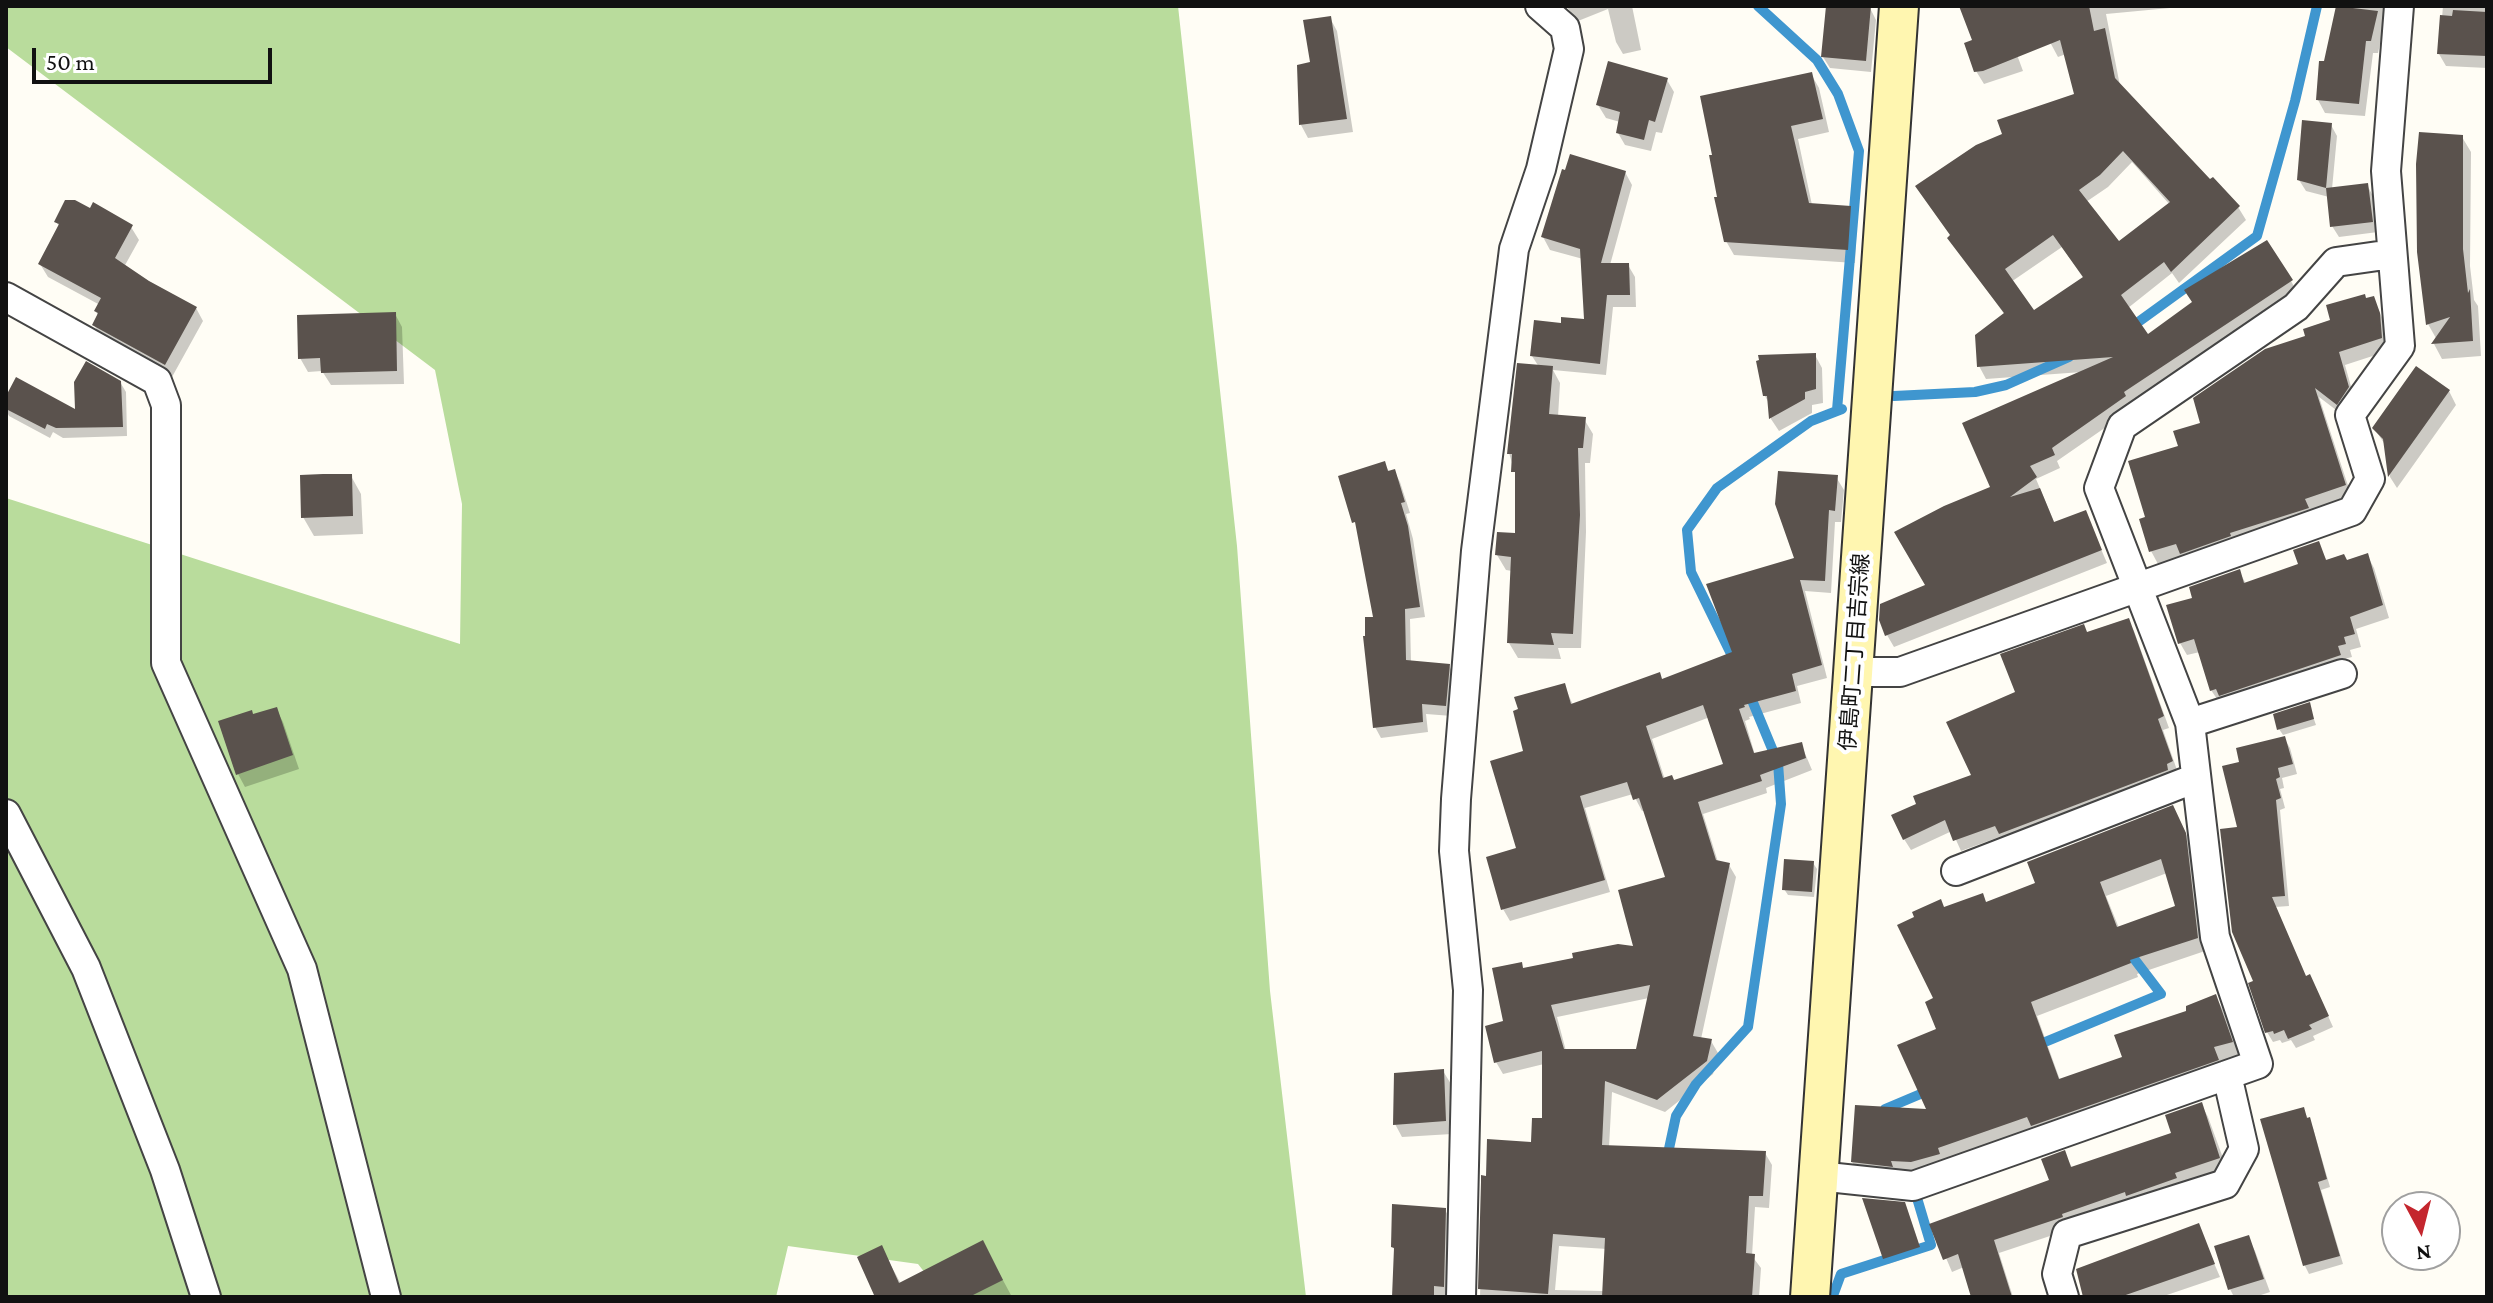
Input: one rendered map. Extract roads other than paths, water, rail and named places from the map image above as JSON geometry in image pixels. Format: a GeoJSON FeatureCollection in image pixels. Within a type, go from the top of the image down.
{"type":"FeatureCollection","features":[{"type":"Feature","properties":{"kind":"street"},"geometry":{"type":"LineString","coordinates":[[1461,1297],[1468,990],[1454,851],[1456,799],[1476,551],[1514,249],[1541,169],[1569,49],[1565,28],[1540,6]]}},
{"type":"Feature","properties":{"kind":"street","name":"伊島町二丁目吉宗線"},"geometry":{"type":"LineString","coordinates":[[1810,1297],[1899,6]]}},
{"type":"Feature","properties":{"kind":"street"},"geometry":{"type":"LineString","coordinates":[[1853,672],[1900,672],[2352,511],[2370,479],[2350,415],[2400,346],[2386,171],[2399,6]]}},
{"type":"Feature","properties":{"kind":"street"},"geometry":{"type":"LineString","coordinates":[[1818,1176],[1913,1186],[2258,1064],[2215,937],[2190,723],[2099,488],[2122,426],[2296,307],[2336,262],[2392,254]]}},
{"type":"Feature","properties":{"kind":"street"},"geometry":{"type":"LineString","coordinates":[[6,297],[157,381],[166,405],[166,663],[302,969],[386,1297]]}},
{"type":"Feature","properties":{"kind":"street"},"geometry":{"type":"LineString","coordinates":[[2190,723],[2342,674]]}},
{"type":"Feature","properties":{"kind":"street"},"geometry":{"type":"LineString","coordinates":[[1956,871],[2196,778]]}},
{"type":"Feature","properties":{"kind":"street"},"geometry":{"type":"LineString","coordinates":[[6,814],[86,968],[165,1170],[206,1297]]}},
{"type":"Feature","properties":{"kind":"street"},"geometry":{"type":"LineString","coordinates":[[2064,1297],[2057,1274],[2067,1234],[2225,1184],[2244,1149],[2227,1075]]}},
{"type":"Feature","properties":{"kind":"waterway"},"geometry":{"type":"LineString","coordinates":[[1758,6],[1817,60],[1838,94],[1859,151],[1837,410]]}},
{"type":"Feature","properties":{"kind":"waterway"},"geometry":{"type":"LineString","coordinates":[[2130,328],[2257,236],[2295,101],[2317,6]]}},
{"type":"Feature","properties":{"kind":"waterway"},"geometry":{"type":"LineString","coordinates":[[1894,396],[1975,392],[2006,385],[2069,357]]}},
{"type":"Feature","properties":{"kind":"waterway"},"geometry":{"type":"LineString","coordinates":[[1736,664],[1691,572],[1687,530],[1717,488],[1811,421],[1842,409]]}},
{"type":"Feature","properties":{"kind":"waterway"},"geometry":{"type":"LineString","coordinates":[[1667,1158],[1676,1116],[1696,1084],[1748,1027],[1781,804],[1778,763],[1749,693]]}},
{"type":"Feature","properties":{"kind":"waterway"},"geometry":{"type":"LineString","coordinates":[[2033,1047],[2161,994],[2126,948]]}},
{"type":"Feature","properties":{"kind":"waterway"},"geometry":{"type":"LineString","coordinates":[[1888,1116],[1885,1109],[1930,1090]]}},
{"type":"Feature","properties":{"kind":"waterway"},"geometry":{"type":"LineString","coordinates":[[1834,1293],[1841,1274],[1931,1245],[1917,1198]]}}]}
